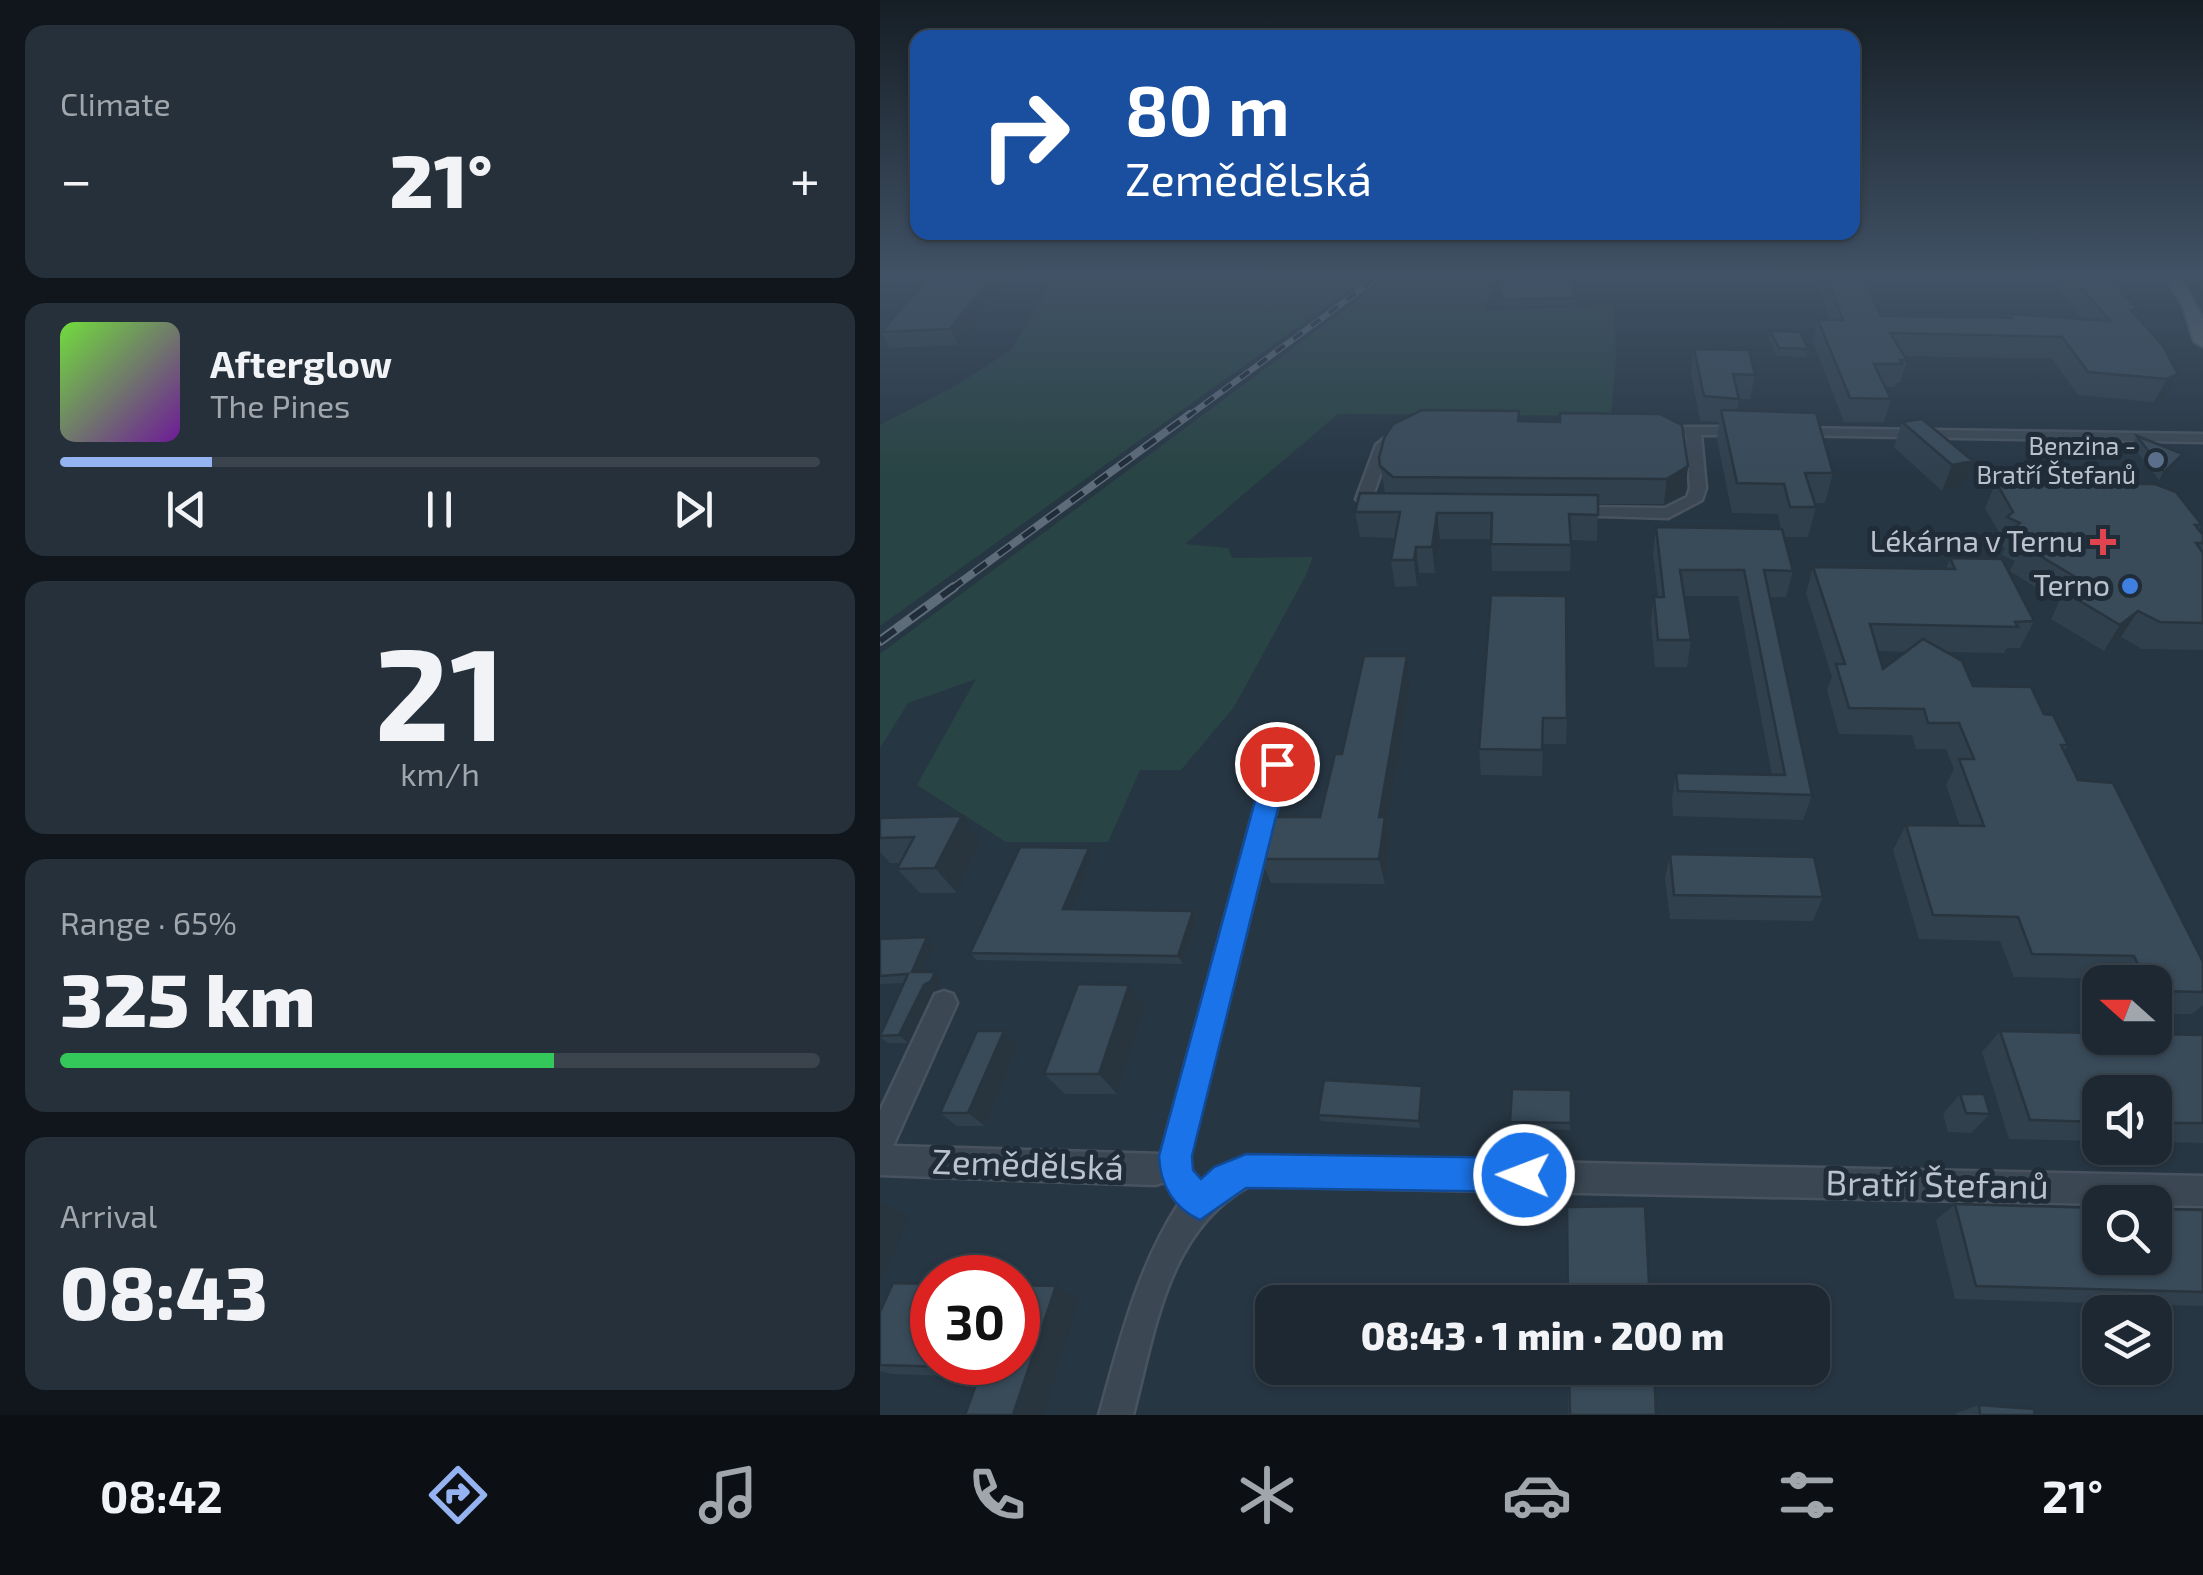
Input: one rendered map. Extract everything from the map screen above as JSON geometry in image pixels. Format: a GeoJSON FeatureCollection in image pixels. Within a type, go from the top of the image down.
{"type":"FeatureCollection","features":[{"type":"Feature","properties":{"kind":"street"},"geometry":{"type":"LineString","coordinates":[[1402,512],[1382,512],[1364,499],[1383,444],[1411,428]]}},
{"type":"Feature","properties":{"kind":"street"},"geometry":{"type":"LineString","coordinates":[[1636,430],[1762,432]]}},
{"type":"Feature","properties":{"kind":"street"},"geometry":{"type":"LineString","coordinates":[[1556,512],[1668,513],[1694,500],[1698,488],[1692,431]]}},
{"type":"Feature","properties":{"kind":"street"},"geometry":{"type":"LineString","coordinates":[[1780,432],[2203,438]]}},
{"type":"Feature","properties":{"kind":"street"},"geometry":{"type":"LineString","coordinates":[[1116,1415],[1160,1268],[1173,1238],[1200,1202],[1182,1184],[1175,1165],[1277,764]]}},
{"type":"Feature","properties":{"kind":"street"},"geometry":{"type":"LineString","coordinates":[[880,1143],[944,1003]]}},
{"type":"Feature","properties":{"kind":"street","name":"Zemědělská"},"geometry":{"type":"LineString","coordinates":[[880,1160],[1155,1170],[1175,1165]]}},
{"type":"Feature","properties":{"kind":"street","name":"Bratří Štefanů"},"geometry":{"type":"LineString","coordinates":[[1200,1202],[1226,1179],[1246,1171],[2203,1191]]}},
{"type":"Feature","properties":{"kind":"green space"},"geometry":{"type":"Polygon","coordinates":[[[1015,343],[1276,343],[880,626],[880,425],[955,386],[1011,350],[1015,343]]]}},
{"type":"Feature","properties":{"kind":"green space"},"geometry":{"type":"Polygon","coordinates":[[[1300,343],[1615,343],[1611,416],[1338,414],[1185,544],[1228,548],[1232,558],[1313,557],[1234,707],[1181,770],[1140,770],[1108,842],[1006,842],[917,785],[976,679],[908,703],[880,748],[880,654],[1300,343]]]}},
{"type":"Feature","properties":{"kind":"building"},"geometry":{"type":"Polygon","coordinates":[[[1776,343],[1805,343],[1808,349],[1779,348],[1776,343]]]}},
{"type":"Feature","properties":{"kind":"building"},"geometry":{"type":"Polygon","coordinates":[[[1827,343],[1896,343],[1907,360],[1900,360],[1902,364],[1874,364],[1891,399],[1850,398],[1827,343]]]}},
{"type":"Feature","properties":{"kind":"building"},"geometry":{"type":"Polygon","coordinates":[[[2066,343],[2160,343],[2178,374],[2167,379],[2088,372],[2066,343]]]}},
{"type":"Feature","properties":{"kind":"building"},"geometry":{"type":"Polygon","coordinates":[[[1694,349],[1749,350],[1755,375],[1733,374],[1739,399],[1704,396],[1694,349]]]}},
{"type":"Feature","properties":{"kind":"building"},"geometry":{"type":"Polygon","coordinates":[[[1422,410],[1519,411],[1518,421],[1560,422],[1560,413],[1660,414],[1682,425],[1688,466],[1667,479],[1393,477],[1380,466],[1384,438],[1393,424],[1422,410]]]}},
{"type":"Feature","properties":{"kind":"building"},"geometry":{"type":"Polygon","coordinates":[[[1721,410],[1816,413],[1833,473],[1805,473],[1816,507],[1790,507],[1784,484],[1737,483],[1721,410]]]}},
{"type":"Feature","properties":{"kind":"building"},"geometry":{"type":"Polygon","coordinates":[[[1922,419],[1973,461],[1952,465],[1902,422],[1922,419]]]}},
{"type":"Feature","properties":{"kind":"building"},"geometry":{"type":"Polygon","coordinates":[[[2137,436],[2183,454],[2164,472],[2137,436]]]}},
{"type":"Feature","properties":{"kind":"building"},"geometry":{"type":"Polygon","coordinates":[[[1996,482],[2155,484],[2176,492],[2202,525],[2195,525],[2203,535],[2203,543],[2196,543],[2203,553],[2203,623],[2160,622],[2138,611],[2120,625],[2065,592],[2082,581],[2022,545],[2032,537],[2013,529],[2020,523],[2007,517],[2013,512],[1996,482]]]}},
{"type":"Feature","properties":{"kind":"building"},"geometry":{"type":"Polygon","coordinates":[[[1360,493],[1598,495],[1598,515],[1569,514],[1571,545],[1491,544],[1492,513],[1437,513],[1432,547],[1416,547],[1414,560],[1391,560],[1400,512],[1355,512],[1360,493]]]}},
{"type":"Feature","properties":{"kind":"building"},"geometry":{"type":"Polygon","coordinates":[[[1656,527],[1782,529],[1793,571],[1764,570],[1812,795],[1678,791],[1676,773],[1785,775],[1744,570],[1680,570],[1691,640],[1658,640],[1654,597],[1664,597],[1656,527]]]}},
{"type":"Feature","properties":{"kind":"building"},"geometry":{"type":"Polygon","coordinates":[[[1950,558],[2002,559],[2034,621],[2015,622],[2018,627],[1870,624],[1883,669],[1923,639],[1962,661],[1973,686],[2031,687],[2044,714],[2053,715],[2068,745],[2061,745],[2078,780],[2113,783],[2203,962],[2203,992],[2172,991],[2172,965],[2138,965],[2134,956],[2032,954],[2018,917],[1933,915],[1906,825],[1984,826],[1959,759],[1974,759],[1959,723],[1928,723],[1924,709],[1849,708],[1836,664],[1845,664],[1813,567],[1955,569],[1950,558]]]}},
{"type":"Feature","properties":{"kind":"building"},"geometry":{"type":"Polygon","coordinates":[[[1491,595],[1566,596],[1567,718],[1543,718],[1542,750],[1479,749],[1491,595]]]}},
{"type":"Feature","properties":{"kind":"building"},"geometry":{"type":"Polygon","coordinates":[[[1364,656],[1407,656],[1379,817],[1385,817],[1379,859],[1261,859],[1272,817],[1320,817],[1335,754],[1342,754],[1364,656]]]}},
{"type":"Feature","properties":{"kind":"building"},"geometry":{"type":"Polygon","coordinates":[[[962,816],[935,868],[897,869],[914,837],[880,838],[880,818],[962,816]]]}},
{"type":"Feature","properties":{"kind":"building"},"geometry":{"type":"Polygon","coordinates":[[[1020,847],[1089,848],[1063,909],[1193,911],[1178,956],[970,953],[1020,847]]]}},
{"type":"Feature","properties":{"kind":"building"},"geometry":{"type":"Polygon","coordinates":[[[1670,854],[1814,857],[1823,897],[1674,895],[1670,854]]]}},
{"type":"Feature","properties":{"kind":"building"},"geometry":{"type":"Polygon","coordinates":[[[927,937],[912,972],[935,972],[931,981],[924,985],[899,1035],[880,1036],[908,974],[880,976],[880,939],[927,937]]]}},
{"type":"Feature","properties":{"kind":"building"},"geometry":{"type":"Polygon","coordinates":[[[1078,984],[1129,985],[1099,1074],[1044,1074],[1078,984]]]}},
{"type":"Feature","properties":{"kind":"building"},"geometry":{"type":"Polygon","coordinates":[[[977,1031],[1004,1031],[968,1113],[940,1113],[977,1031]]]}},
{"type":"Feature","properties":{"kind":"building"},"geometry":{"type":"Polygon","coordinates":[[[2000,1031],[2082,1033],[2082,1055],[2172,1055],[2172,1034],[2203,1035],[2203,1123],[2172,1123],[2172,1075],[2082,1075],[2082,1121],[2030,1120],[2000,1031]]]}},
{"type":"Feature","properties":{"kind":"building"},"geometry":{"type":"Polygon","coordinates":[[[1324,1080],[1422,1086],[1419,1121],[1318,1115],[1324,1080]]]}},
{"type":"Feature","properties":{"kind":"building"},"geometry":{"type":"Polygon","coordinates":[[[1512,1089],[1571,1090],[1571,1123],[1510,1122],[1512,1089]]]}},
{"type":"Feature","properties":{"kind":"building"},"geometry":{"type":"Polygon","coordinates":[[[1960,1094],[1984,1094],[1990,1114],[1966,1113],[1960,1094]]]}},
{"type":"Feature","properties":{"kind":"building"},"geometry":{"type":"Polygon","coordinates":[[[1955,1204],[2082,1208],[2082,1275],[2172,1275],[2172,1209],[2203,1210],[2203,1292],[1976,1286],[1955,1204]]]}},
{"type":"Feature","properties":{"kind":"building"},"geometry":{"type":"Polygon","coordinates":[[[1645,1206],[1649,1285],[1568,1285],[1567,1207],[1645,1206]]]}},
{"type":"Feature","properties":{"kind":"building"},"geometry":{"type":"Polygon","coordinates":[[[893,1283],[910,1283],[910,1366],[880,1365],[880,1312],[893,1283]]]}},
{"type":"Feature","properties":{"kind":"building"},"geometry":{"type":"Polygon","coordinates":[[[1040,1286],[1056,1286],[1040,1334],[1040,1286]]]}},
{"type":"Feature","properties":{"kind":"building"},"geometry":{"type":"Polygon","coordinates":[[[976,1385],[1023,1385],[1013,1415],[965,1415],[976,1385]]]}},
{"type":"Feature","properties":{"kind":"building"},"geometry":{"type":"Polygon","coordinates":[[[1569,1385],[1655,1385],[1656,1415],[1570,1415],[1569,1385]]]}},
{"type":"Feature","properties":{"kind":"building"},"geometry":{"type":"Polygon","coordinates":[[[1979,1405],[2034,1409],[2035,1415],[1980,1415],[1979,1405]]]}},
{"type":"Feature","properties":{"kind":"railway"},"geometry":{"type":"LineString","coordinates":[[1187,417],[1288,343]]}},
{"type":"Feature","properties":{"kind":"railway"},"geometry":{"type":"LineString","coordinates":[[950,590],[1190,414]]}},
{"type":"Feature","properties":{"kind":"railway"},"geometry":{"type":"LineString","coordinates":[[880,641],[954,587]]}},
{"type":"Feature","properties":{"kind":"place","name":"Benzina - Bratří Štefanů"},"geometry":{"type":"Point","coordinates":[2156,460]}},
{"type":"Feature","properties":{"kind":"place","name":"Lékárna v Ternu"},"geometry":{"type":"Point","coordinates":[2103,542]}},
{"type":"Feature","properties":{"kind":"place","name":"Terno"},"geometry":{"type":"Point","coordinates":[2130,586]}},
{"type":"Feature","properties":{"kind":"route"},"geometry":{"type":"LineString","coordinates":[[1277,764],[1175,1156],[1176,1174],[1182,1184],[1200,1202],[1226,1179],[1246,1171],[1524,1175]]}}]}
